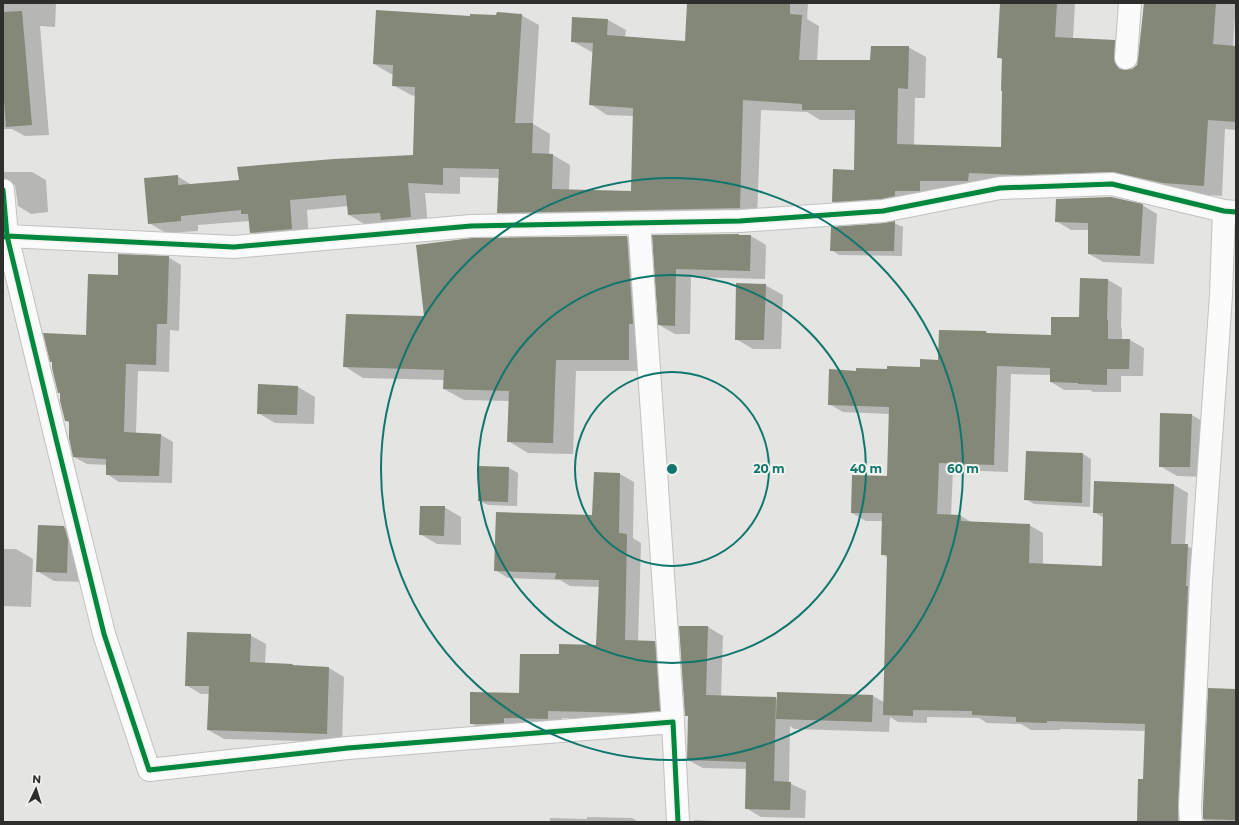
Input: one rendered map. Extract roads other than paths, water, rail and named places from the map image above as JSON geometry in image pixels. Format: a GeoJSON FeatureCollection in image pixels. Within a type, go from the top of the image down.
{"type":"FeatureCollection","features":[{"type":"Feature","properties":{"kind":"street"},"geometry":{"type":"LineString","coordinates":[[1126,58],[1130,3]]}},
{"type":"Feature","properties":{"kind":"street"},"geometry":{"type":"LineString","coordinates":[[5,237],[234,247],[471,226],[740,221],[883,211],[1000,188],[1112,184],[1230,212],[1221,295],[1201,581],[1190,807],[1191,822]]}},
{"type":"Feature","properties":{"kind":"street"},"geometry":{"type":"LineString","coordinates":[[3,190],[5,237],[104,634],[149,770],[348,748],[673,722]]}},
{"type":"Feature","properties":{"kind":"street"},"geometry":{"type":"LineString","coordinates":[[639,223],[673,722],[678,822]]}}]}
